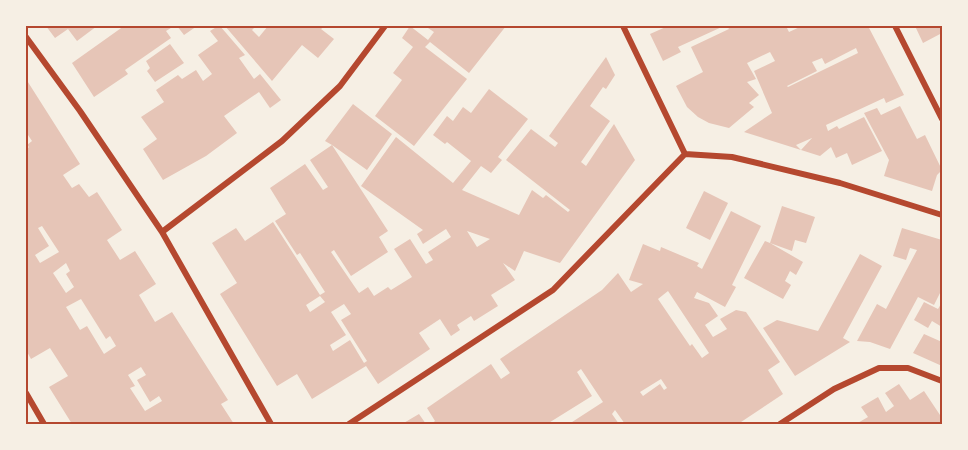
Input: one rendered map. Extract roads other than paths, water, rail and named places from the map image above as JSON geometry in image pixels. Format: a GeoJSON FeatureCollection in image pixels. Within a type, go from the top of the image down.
{"type":"FeatureCollection","features":[{"type":"Feature","properties":{"kind":"street"},"geometry":{"type":"LineString","coordinates":[[162,232],[282,141],[340,86],[385,26]]}},
{"type":"Feature","properties":{"kind":"street"},"geometry":{"type":"LineString","coordinates":[[623,26],[685,154]]}},
{"type":"Feature","properties":{"kind":"street"},"geometry":{"type":"LineString","coordinates":[[896,26],[942,119]]}},
{"type":"Feature","properties":{"kind":"street"},"geometry":{"type":"LineString","coordinates":[[26,37],[80,111],[162,232],[271,424]]}},
{"type":"Feature","properties":{"kind":"street"},"geometry":{"type":"LineString","coordinates":[[349,424],[553,290],[685,154],[732,157],[840,183],[942,215]]}},
{"type":"Feature","properties":{"kind":"street"},"geometry":{"type":"LineString","coordinates":[[780,424],[834,389],[879,368],[908,368],[942,381]]}},
{"type":"Feature","properties":{"kind":"street"},"geometry":{"type":"LineString","coordinates":[[26,393],[44,424]]}}]}
